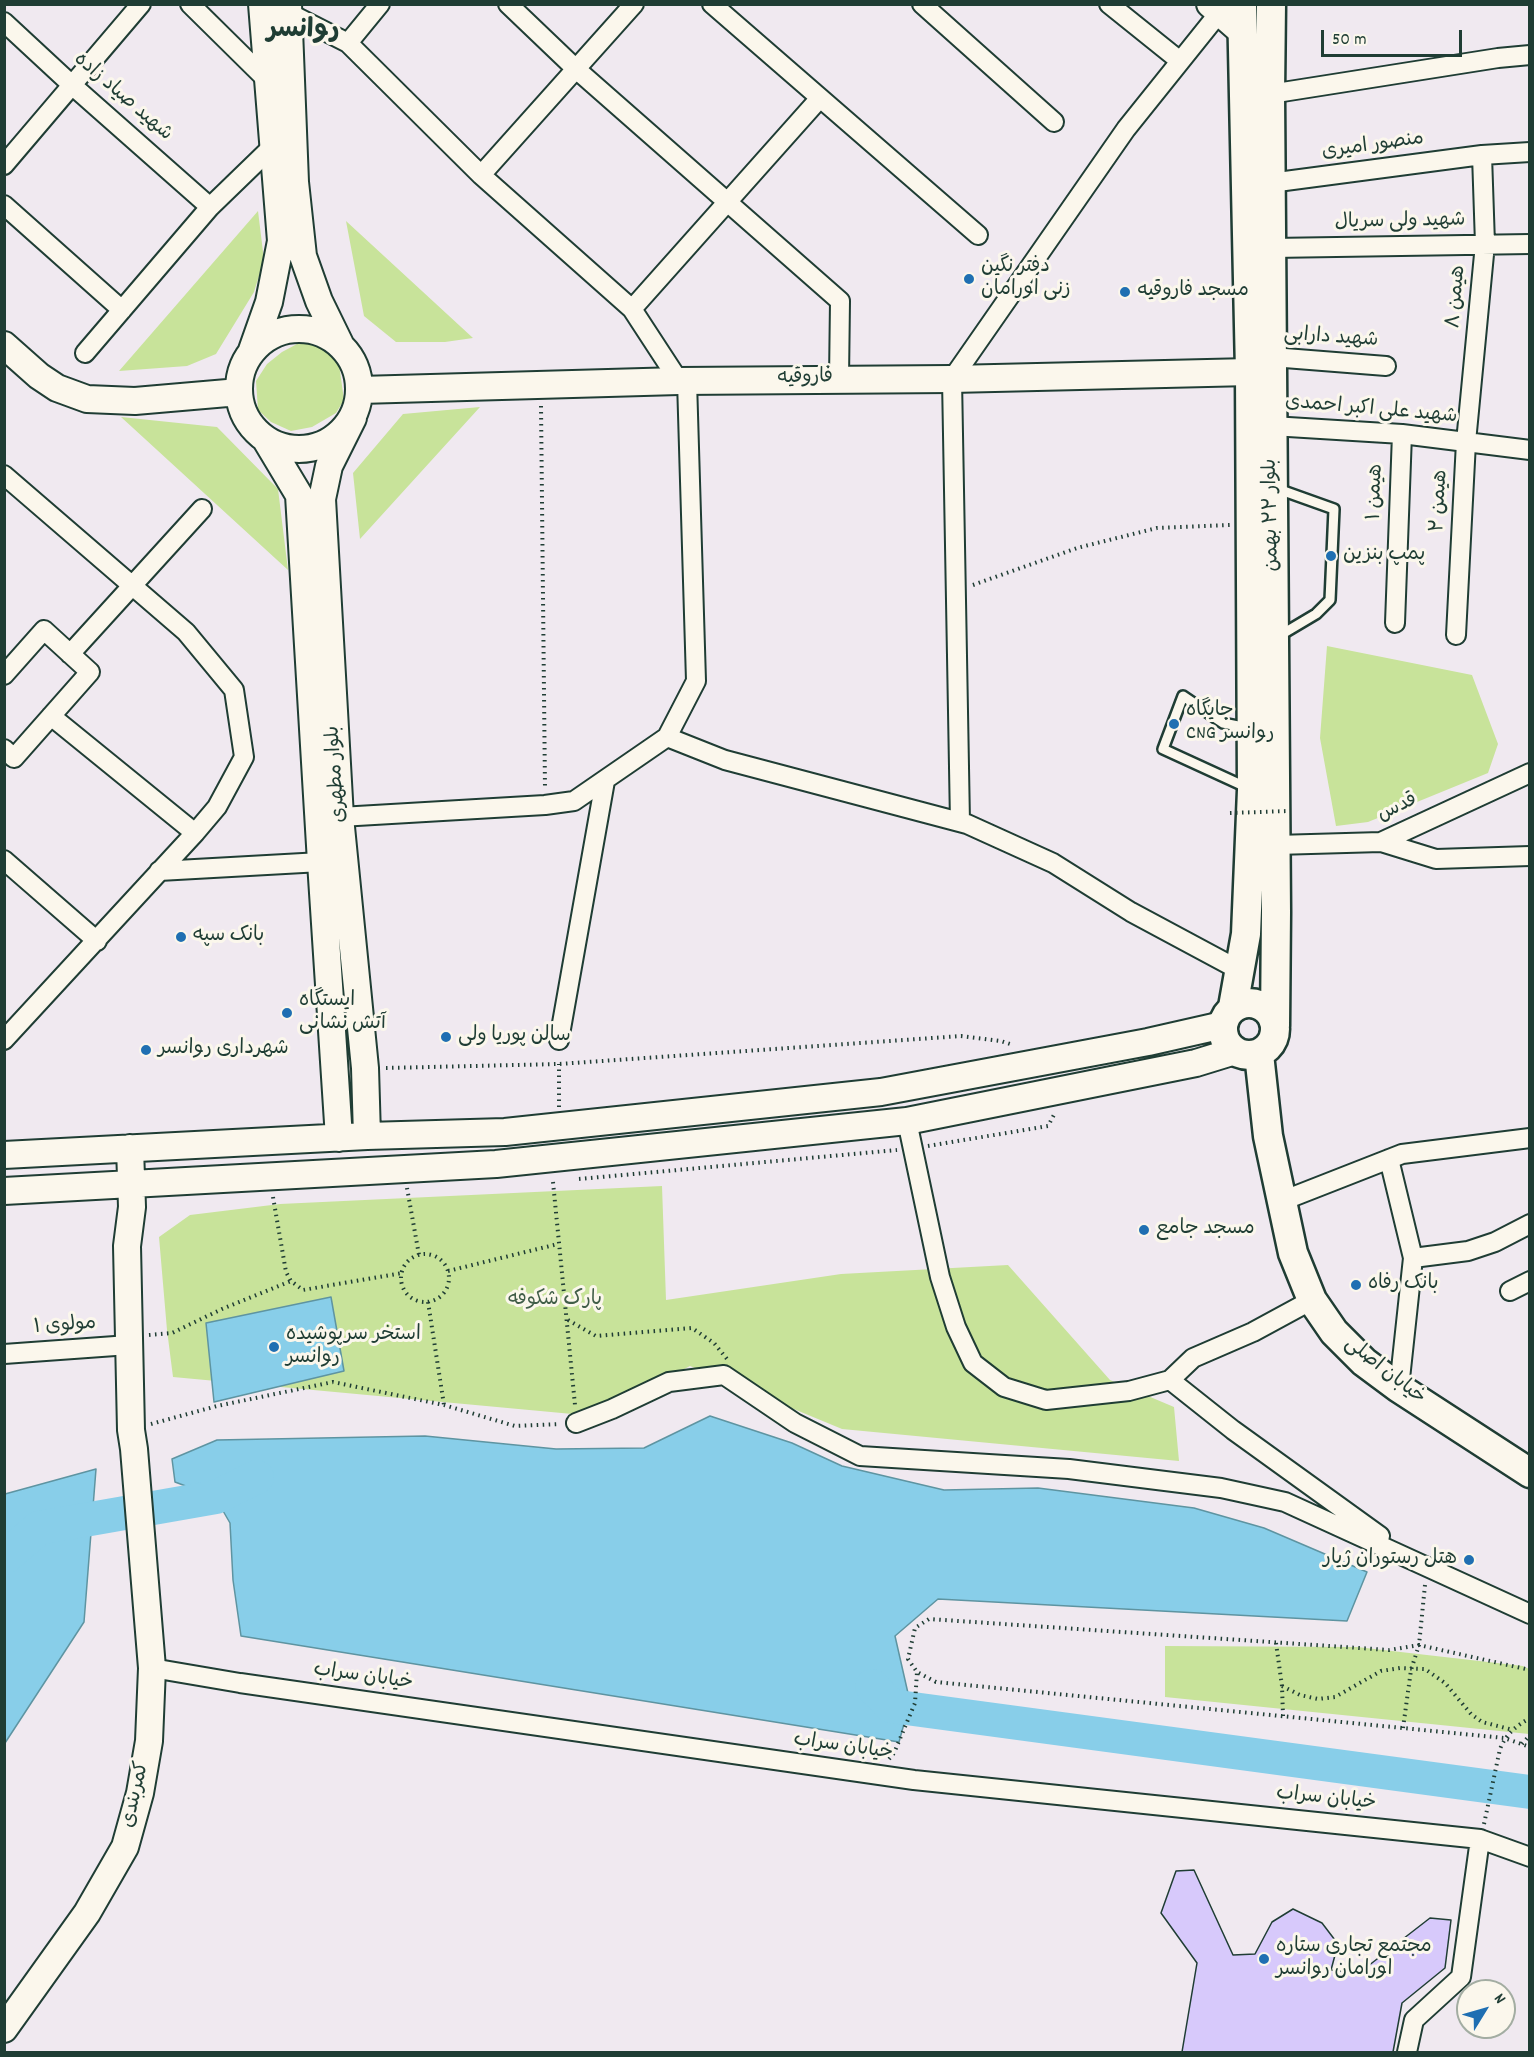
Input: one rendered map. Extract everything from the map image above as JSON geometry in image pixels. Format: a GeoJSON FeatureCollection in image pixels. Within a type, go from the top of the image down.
{"type":"FeatureCollection","features":[{"type":"Feature","properties":{"kind":"main road"},"geometry":{"type":"LineString","coordinates":[[262,4],[281,242],[269,302],[241,372],[239,392],[247,419],[266,440],[289,449],[315,448],[337,437],[353,418],[360,390],[355,365],[340,344],[319,301],[303,256],[296,182],[289,9]]}},
{"type":"Feature","properties":{"kind":"main road","name":"بلوار ۲۲ بهمن"},"geometry":{"type":"LineString","coordinates":[[1228,1016],[1240,971],[1246,934],[1252,790],[1250,524],[1272,248],[1271,4]]}},
{"type":"Feature","properties":{"kind":"main road","name":"بلوار ۲۲ بهمن"},"geometry":{"type":"LineString","coordinates":[[1224,7],[1242,32],[1261,364],[1272,426],[1276,845],[1275,1026]]}},
{"type":"Feature","properties":{"kind":"main road"},"geometry":{"type":"LineString","coordinates":[[250,353],[265,339],[283,330],[303,328],[323,333],[340,344]]}},
{"type":"Feature","properties":{"kind":"main road"},"geometry":{"type":"LineString","coordinates":[[4,345],[39,376],[57,388],[87,399],[135,401],[239,392]]}},
{"type":"Feature","properties":{"kind":"main road","name":"فاروقیه"},"geometry":{"type":"LineString","coordinates":[[360,390],[683,381],[952,379],[1261,364]]}},
{"type":"Feature","properties":{"kind":"main road","name":"بلوار مطهری"},"geometry":{"type":"LineString","coordinates":[[353,418],[329,466],[322,499],[340,817],[365,1068],[367,1136]]}},
{"type":"Feature","properties":{"kind":"main road","name":"بلوار مطهری"},"geometry":{"type":"LineString","coordinates":[[266,440],[299,495],[339,1138]]}},
{"type":"Feature","properties":{"kind":"main road"},"geometry":{"type":"LineString","coordinates":[[4,1155],[367,1136],[505,1132],[881,1092],[1148,1042],[1228,1016],[1247,1003],[1262,1006],[1272,1018],[1275,1026],[1272,1043],[1247,1052],[907,1121],[496,1164],[4,1191]]}},
{"type":"Feature","properties":{"kind":"main road"},"geometry":{"type":"LineString","coordinates":[[1228,1016],[1225,1040],[1247,1052]]}},
{"type":"Feature","properties":{"kind":"main road","name":"خیابان اصلی"},"geometry":{"type":"LineString","coordinates":[[1247,1052],[1293,1253],[1312,1300],[1334,1332],[1364,1362],[1399,1388],[1530,1473]]}},
{"type":"Feature","properties":{"kind":"main road"},"geometry":{"type":"LineString","coordinates":[[566,1125],[575,1156]]}},
{"type":"Feature","properties":{"kind":"main road","name":"کمربندی"},"geometry":{"type":"LineString","coordinates":[[4,2030],[87,1913],[124,1847],[140,1792],[148,1742],[152,1668],[132,1440],[129,1341],[127,1246],[132,1207],[130,1148]]}},
{"type":"Feature","properties":{"kind":"street"},"geometry":{"type":"LineString","coordinates":[[4,165],[141,4]]}},
{"type":"Feature","properties":{"kind":"street"},"geometry":{"type":"LineString","coordinates":[[190,4],[268,81]]}},
{"type":"Feature","properties":{"kind":"street"},"geometry":{"type":"LineString","coordinates":[[348,43],[380,4]]}},
{"type":"Feature","properties":{"kind":"street"},"geometry":{"type":"LineString","coordinates":[[508,4],[576,69],[840,301],[839,379]]}},
{"type":"Feature","properties":{"kind":"street"},"geometry":{"type":"LineString","coordinates":[[481,175],[634,4]]}},
{"type":"Feature","properties":{"kind":"street"},"geometry":{"type":"LineString","coordinates":[[712,4],[978,235]]}},
{"type":"Feature","properties":{"kind":"street"},"geometry":{"type":"LineString","coordinates":[[921,4],[1054,122]]}},
{"type":"Feature","properties":{"kind":"street"},"geometry":{"type":"LineString","coordinates":[[1109,4],[1180,61]]}},
{"type":"Feature","properties":{"kind":"street"},"geometry":{"type":"LineString","coordinates":[[960,822],[952,379],[1126,129],[1224,7]]}},
{"type":"Feature","properties":{"kind":"street"},"geometry":{"type":"LineString","coordinates":[[289,9],[348,43],[481,175],[632,309],[683,381],[696,681],[667,737],[574,801],[545,805],[340,817]]}},
{"type":"Feature","properties":{"kind":"street","name":"شهید صیاد زاده"},"geometry":{"type":"LineString","coordinates":[[4,22],[210,207]]}},
{"type":"Feature","properties":{"kind":"street"},"geometry":{"type":"LineString","coordinates":[[1270,94],[1530,55]]}},
{"type":"Feature","properties":{"kind":"street"},"geometry":{"type":"LineString","coordinates":[[632,309],[820,98]]}},
{"type":"Feature","properties":{"kind":"street"},"geometry":{"type":"LineString","coordinates":[[85,353],[210,207],[273,146]]}},
{"type":"Feature","properties":{"kind":"street","name":"منصور امیری"},"geometry":{"type":"LineString","coordinates":[[1270,183],[1482,155],[1530,152]]}},
{"type":"Feature","properties":{"kind":"street","name":"هیمن ۸"},"geometry":{"type":"LineString","coordinates":[[1466,442],[1485,244],[1482,155]]}},
{"type":"Feature","properties":{"kind":"street"},"geometry":{"type":"LineString","coordinates":[[4,205],[122,310]]}},
{"type":"Feature","properties":{"kind":"street","name":"شهید ولی سریال"},"geometry":{"type":"LineString","coordinates":[[1272,248],[1530,244]]}},
{"type":"Feature","properties":{"kind":"street","name":"شهید دارابی"},"geometry":{"type":"LineString","coordinates":[[1261,364],[1386,366]]}},
{"type":"Feature","properties":{"kind":"street","name":"شهید علی اکبر احمدی"},"geometry":{"type":"LineString","coordinates":[[1272,426],[1402,434],[1530,450]]}},
{"type":"Feature","properties":{"kind":"street","name":"هیمن ۱"},"geometry":{"type":"LineString","coordinates":[[1395,623],[1402,434]]}},
{"type":"Feature","properties":{"kind":"street","name":"هیمن ۲"},"geometry":{"type":"LineString","coordinates":[[1456,635],[1466,442]]}},
{"type":"Feature","properties":{"kind":"street"},"geometry":{"type":"LineString","coordinates":[[4,475],[186,632],[234,690],[244,757],[217,807],[195,833],[5,1039]]}},
{"type":"Feature","properties":{"kind":"street"},"geometry":{"type":"LineString","coordinates":[[70,654],[202,509]]}},
{"type":"Feature","properties":{"kind":"street"},"geometry":{"type":"LineString","coordinates":[[4,749],[14,758],[90,672],[44,630],[5,674]]}},
{"type":"Feature","properties":{"kind":"street"},"geometry":{"type":"LineString","coordinates":[[51,716],[195,833]]}},
{"type":"Feature","properties":{"kind":"street"},"geometry":{"type":"LineString","coordinates":[[667,737],[725,760],[960,822],[1053,863],[1131,912],[1240,971]]}},
{"type":"Feature","properties":{"kind":"street","name":"قدس"},"geometry":{"type":"LineString","coordinates":[[1276,845],[1381,842],[1530,773]]}},
{"type":"Feature","properties":{"kind":"street"},"geometry":{"type":"LineString","coordinates":[[559,1040],[604,781]]}},
{"type":"Feature","properties":{"kind":"street"},"geometry":{"type":"LineString","coordinates":[[1381,842],[1436,860],[1530,856]]}},
{"type":"Feature","properties":{"kind":"street"},"geometry":{"type":"LineString","coordinates":[[4,860],[97,941]]}},
{"type":"Feature","properties":{"kind":"street"},"geometry":{"type":"LineString","coordinates":[[159,871],[321,862]]}},
{"type":"Feature","properties":{"kind":"street"},"geometry":{"type":"LineString","coordinates":[[907,1121],[940,1277],[956,1328],[973,1363],[1004,1387],[1046,1400],[1130,1391],[1170,1380],[1193,1358],[1253,1332],[1312,1300]]}},
{"type":"Feature","properties":{"kind":"street"},"geometry":{"type":"LineString","coordinates":[[1282,1201],[1402,1154],[1530,1138]]}},
{"type":"Feature","properties":{"kind":"street"},"geometry":{"type":"LineString","coordinates":[[1389,1160],[1413,1258],[1399,1388]]}},
{"type":"Feature","properties":{"kind":"street"},"geometry":{"type":"LineString","coordinates":[[1413,1258],[1468,1251],[1495,1242],[1530,1224]]}},
{"type":"Feature","properties":{"kind":"street"},"geometry":{"type":"LineString","coordinates":[[1510,1291],[1530,1281]]}},
{"type":"Feature","properties":{"kind":"street","name":"مولوی ۱"},"geometry":{"type":"LineString","coordinates":[[4,1354],[129,1341]]}},
{"type":"Feature","properties":{"kind":"street"},"geometry":{"type":"LineString","coordinates":[[576,1423],[669,1382],[724,1375],[795,1423],[860,1456],[1069,1469],[1221,1488],[1285,1502],[1530,1614]]}},
{"type":"Feature","properties":{"kind":"street"},"geometry":{"type":"LineString","coordinates":[[1170,1380],[1233,1430],[1418,1562]]}},
{"type":"Feature","properties":{"kind":"street","name":"خیابان سراب"},"geometry":{"type":"LineString","coordinates":[[152,1668],[914,1780],[1481,1834],[1530,1857]]}},
{"type":"Feature","properties":{"kind":"street"},"geometry":{"type":"LineString","coordinates":[[1407,2052],[1414,2020],[1461,1977],[1481,1834]]}},
{"type":"Feature","properties":{"kind":"lane"},"geometry":{"type":"LineString","coordinates":[[1273,487],[1334,509],[1330,600],[1316,614],[1274,638]]}},
{"type":"Feature","properties":{"kind":"lane"},"geometry":{"type":"LineString","coordinates":[[1251,729],[1223,723],[1183,696],[1164,748],[1252,790]]}},
{"type":"Feature","properties":{"kind":"path"},"geometry":{"type":"LineString","coordinates":[[540,385],[545,805]]}},
{"type":"Feature","properties":{"kind":"path"},"geometry":{"type":"LineString","coordinates":[[956,591],[1077,548],[1157,528],[1250,524]]}},
{"type":"Feature","properties":{"kind":"path"},"geometry":{"type":"LineString","coordinates":[[1230,813],[1289,811]]}},
{"type":"Feature","properties":{"kind":"path"},"geometry":{"type":"LineString","coordinates":[[365,1068],[559,1064],[961,1036],[1001,1041],[1022,1048],[1038,1063]]}},
{"type":"Feature","properties":{"kind":"path"},"geometry":{"type":"LineString","coordinates":[[559,1064],[566,1125]]}},
{"type":"Feature","properties":{"kind":"path"},"geometry":{"type":"LineString","coordinates":[[403,1169],[419,1255]]}},
{"type":"Feature","properties":{"kind":"path"},"geometry":{"type":"LineString","coordinates":[[132,1440],[217,1406],[333,1382],[444,1405],[515,1426],[576,1423],[568,1319],[553,1182]]}},
{"type":"Feature","properties":{"kind":"path"},"geometry":{"type":"LineString","coordinates":[[272,1193],[286,1272],[291,1281],[303,1290],[402,1273]]}},
{"type":"Feature","properties":{"kind":"path"},"geometry":{"type":"LineString","coordinates":[[448,1271],[558,1244]]}},
{"type":"Feature","properties":{"kind":"path"},"geometry":{"type":"LineString","coordinates":[[419,1255],[434,1256],[445,1265],[448,1271],[449,1280],[443,1295],[428,1302],[411,1297],[405,1291],[402,1282],[402,1273],[411,1259],[419,1255]]}},
{"type":"Feature","properties":{"kind":"path"},"geometry":{"type":"LineString","coordinates":[[129,1341],[172,1333],[222,1309],[291,1281]]}},
{"type":"Feature","properties":{"kind":"path"},"geometry":{"type":"LineString","coordinates":[[428,1302],[444,1405]]}},
{"type":"Feature","properties":{"kind":"path"},"geometry":{"type":"LineString","coordinates":[[568,1319],[596,1336],[692,1328],[714,1343],[727,1359],[724,1375]]}},
{"type":"Feature","properties":{"kind":"path"},"geometry":{"type":"LineString","coordinates":[[1403,1728],[1411,1670],[1419,1645],[1418,1562]]}},
{"type":"Feature","properties":{"kind":"path"},"geometry":{"type":"LineString","coordinates":[[1530,1670],[1419,1645],[1389,1650],[928,1619],[915,1628],[908,1659],[917,1672],[936,1682],[1504,1738],[1530,1747]]}},
{"type":"Feature","properties":{"kind":"path"},"geometry":{"type":"LineString","coordinates":[[1276,1643],[1282,1686],[1283,1717]]}},
{"type":"Feature","properties":{"kind":"path"},"geometry":{"type":"LineString","coordinates":[[1282,1686],[1300,1695],[1318,1699],[1335,1697],[1381,1671],[1400,1668],[1425,1669],[1445,1683],[1471,1714],[1482,1722],[1513,1730]]}},
{"type":"Feature","properties":{"kind":"path"},"geometry":{"type":"LineString","coordinates":[[894,1754],[915,1703],[917,1672]]}},
{"type":"Feature","properties":{"kind":"path"},"geometry":{"type":"LineString","coordinates":[[1481,1834],[1504,1738],[1530,1718]]}},
{"type":"Feature","properties":{"kind":"path"},"geometry":{"type":"LineString","coordinates":[[1522,1744],[1530,1735]]}},
{"type":"Feature","properties":{"kind":"green space"},"geometry":{"type":"Polygon","coordinates":[[[258,211],[264,260],[254,292],[216,354],[187,366],[119,371],[258,211]]]}},
{"type":"Feature","properties":{"kind":"green space"},"geometry":{"type":"Polygon","coordinates":[[[346,221],[473,338],[445,342],[396,342],[364,316],[346,221]]]}},
{"type":"Feature","properties":{"kind":"green space"},"geometry":{"type":"Polygon","coordinates":[[[317,343],[339,364],[344,400],[336,413],[312,427],[291,431],[271,422],[258,410],[256,381],[267,364],[282,352],[297,344],[317,343]]]}},
{"type":"Feature","properties":{"kind":"green space"},"geometry":{"type":"Polygon","coordinates":[[[480,407],[360,539],[353,473],[403,414],[480,407]]]}},
{"type":"Feature","properties":{"kind":"green space"},"geometry":{"type":"Polygon","coordinates":[[[121,417],[217,427],[278,489],[288,570],[121,417]]]}},
{"type":"Feature","properties":{"kind":"green space"},"geometry":{"type":"Polygon","coordinates":[[[1327,646],[1472,675],[1498,744],[1488,773],[1368,822],[1336,826],[1320,738],[1327,646]]]}},
{"type":"Feature","properties":{"kind":"green space","name":"پارک شکوفه"},"geometry":{"type":"Polygon","coordinates":[[[662,1186],[666,1300],[841,1274],[1008,1265],[1110,1380],[1174,1407],[1179,1461],[842,1429],[690,1366],[594,1416],[173,1377],[159,1237],[190,1215],[280,1204],[662,1186]]]}},
{"type":"Feature","properties":{"kind":"green space"},"geometry":{"type":"Polygon","coordinates":[[[1165,1646],[1357,1647],[1523,1666],[1529,1669],[1529,1734],[1165,1697],[1165,1646]]]}},
{"type":"Feature","properties":{"kind":"water","name":"استخر سرپوشیده روانسر"},"geometry":{"type":"Polygon","coordinates":[[[331,1297],[344,1371],[214,1402],[206,1323],[331,1297]]]}},
{"type":"Feature","properties":{"kind":"water"},"geometry":{"type":"Polygon","coordinates":[[[710,1416],[792,1443],[842,1466],[944,1490],[1038,1488],[1194,1508],[1264,1528],[1367,1572],[1347,1621],[938,1599],[895,1636],[910,1702],[899,1742],[241,1636],[233,1580],[230,1523],[215,1497],[175,1482],[172,1459],[217,1440],[425,1436],[556,1449],[644,1448],[710,1416]]]}},
{"type":"Feature","properties":{"kind":"water"},"geometry":{"type":"Polygon","coordinates":[[[96,1469],[84,1622],[5,1743],[5,1494],[96,1469]]]}},
{"type":"Feature","properties":{"kind":"building","name":"مجتمع تجاری ستاره اورامان روانسر"},"geometry":{"type":"Polygon","coordinates":[[[1194,1870],[1233,1955],[1255,1954],[1272,1922],[1293,1909],[1322,1923],[1338,1944],[1331,1970],[1359,1973],[1430,1918],[1451,1920],[1445,1968],[1402,2003],[1393,2052],[1182,2052],[1197,1963],[1161,1913],[1176,1871],[1194,1870]]]}},
{"type":"Feature","properties":{"kind":"waterway"},"geometry":{"type":"LineString","coordinates":[[4,1558],[39,1528],[216,1497],[257,1477]]}},
{"type":"Feature","properties":{"kind":"waterway"},"geometry":{"type":"LineString","coordinates":[[872,1686],[891,1706],[1530,1792]]}},
{"type":"Feature","properties":{"kind":"place","name":"دفتر نگین زنی اورامان"},"geometry":{"type":"Point","coordinates":[969,279]}},
{"type":"Feature","properties":{"kind":"place","name":"مسجد فاروقیه"},"geometry":{"type":"Point","coordinates":[1125,292]}},
{"type":"Feature","properties":{"kind":"place","name":"پمپ بنزین"},"geometry":{"type":"Point","coordinates":[1331,556]}},
{"type":"Feature","properties":{"kind":"place","name":"جایگاه CNG روانسر"},"geometry":{"type":"Point","coordinates":[1174,724]}},
{"type":"Feature","properties":{"kind":"place","name":"بانک سپه"},"geometry":{"type":"Point","coordinates":[181,937]}},
{"type":"Feature","properties":{"kind":"place","name":"ایستگاه آتش نشانی"},"geometry":{"type":"Point","coordinates":[287,1013]}},
{"type":"Feature","properties":{"kind":"place","name":"سالن پوریا ولی"},"geometry":{"type":"Point","coordinates":[446,1037]}},
{"type":"Feature","properties":{"kind":"place","name":"شهرداری روانسر"},"geometry":{"type":"Point","coordinates":[146,1050]}},
{"type":"Feature","properties":{"kind":"place","name":"مسجد جامع"},"geometry":{"type":"Point","coordinates":[1144,1230]}},
{"type":"Feature","properties":{"kind":"place","name":"بانک رفاه"},"geometry":{"type":"Point","coordinates":[1356,1285]}},
{"type":"Feature","properties":{"kind":"place","name":"استخر سرپوشیده روانسر"},"geometry":{"type":"Point","coordinates":[274,1347]}},
{"type":"Feature","properties":{"kind":"place","name":"هتل رستوران ژیار"},"geometry":{"type":"Point","coordinates":[1469,1560]}},
{"type":"Feature","properties":{"kind":"place","name":"مجتمع تجاری ستاره اورامان روانسر"},"geometry":{"type":"Point","coordinates":[1264,1959]}},
{"type":"Feature","properties":{"kind":"district","name":"روانسر"},"geometry":{"type":"Point","coordinates":[303,32]}}]}
